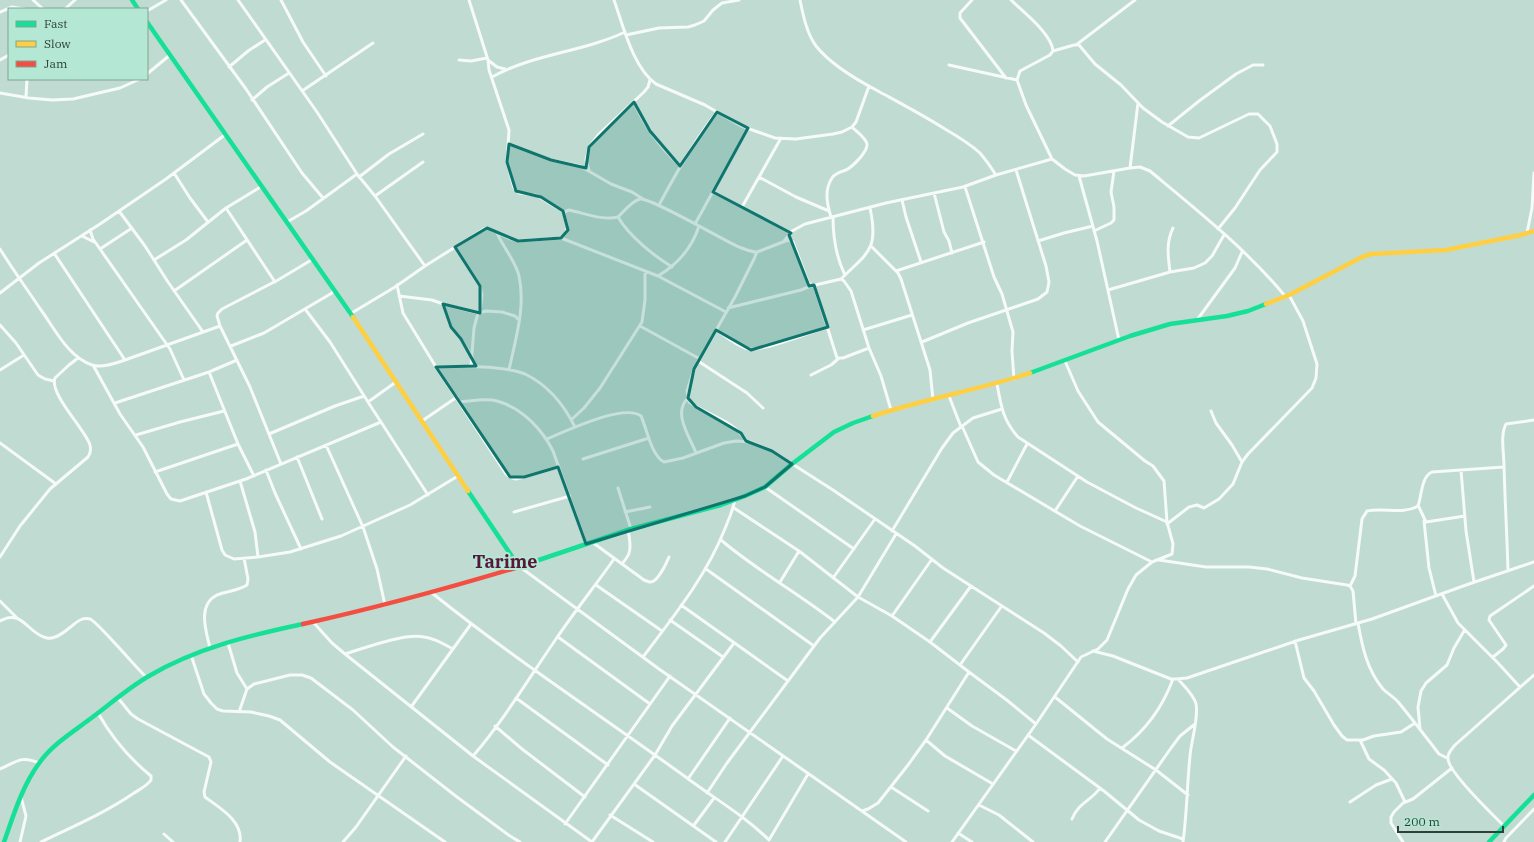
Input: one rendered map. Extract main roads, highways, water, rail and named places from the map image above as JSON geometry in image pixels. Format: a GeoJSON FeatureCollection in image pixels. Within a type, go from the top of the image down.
{"type":"FeatureCollection","features":[{"type":"Feature","properties":{"kind":"main road"},"geometry":{"type":"LineString","coordinates":[[148,23],[313,258],[519,567]]}},
{"type":"Feature","properties":{"kind":"main road"},"geometry":{"type":"LineString","coordinates":[[4,842],[20,794],[39,763],[52,748],[147,678],[191,655],[256,634],[313,622],[432,593],[519,567],[629,530],[676,518],[735,500],[765,487],[834,432],[854,423],[891,410],[1014,379],[1119,340],[1170,324],[1248,312],[1288,296],[1351,261],[1371,254],[1446,250],[1534,231]]}},
{"type":"Feature","properties":{"kind":"main road"},"geometry":{"type":"LineString","coordinates":[[1489,842],[1534,795]]}},
{"type":"Feature","properties":{"kind":"district","name":"Tarime"},"geometry":{"type":"Point","coordinates":[505,561]}}]}
